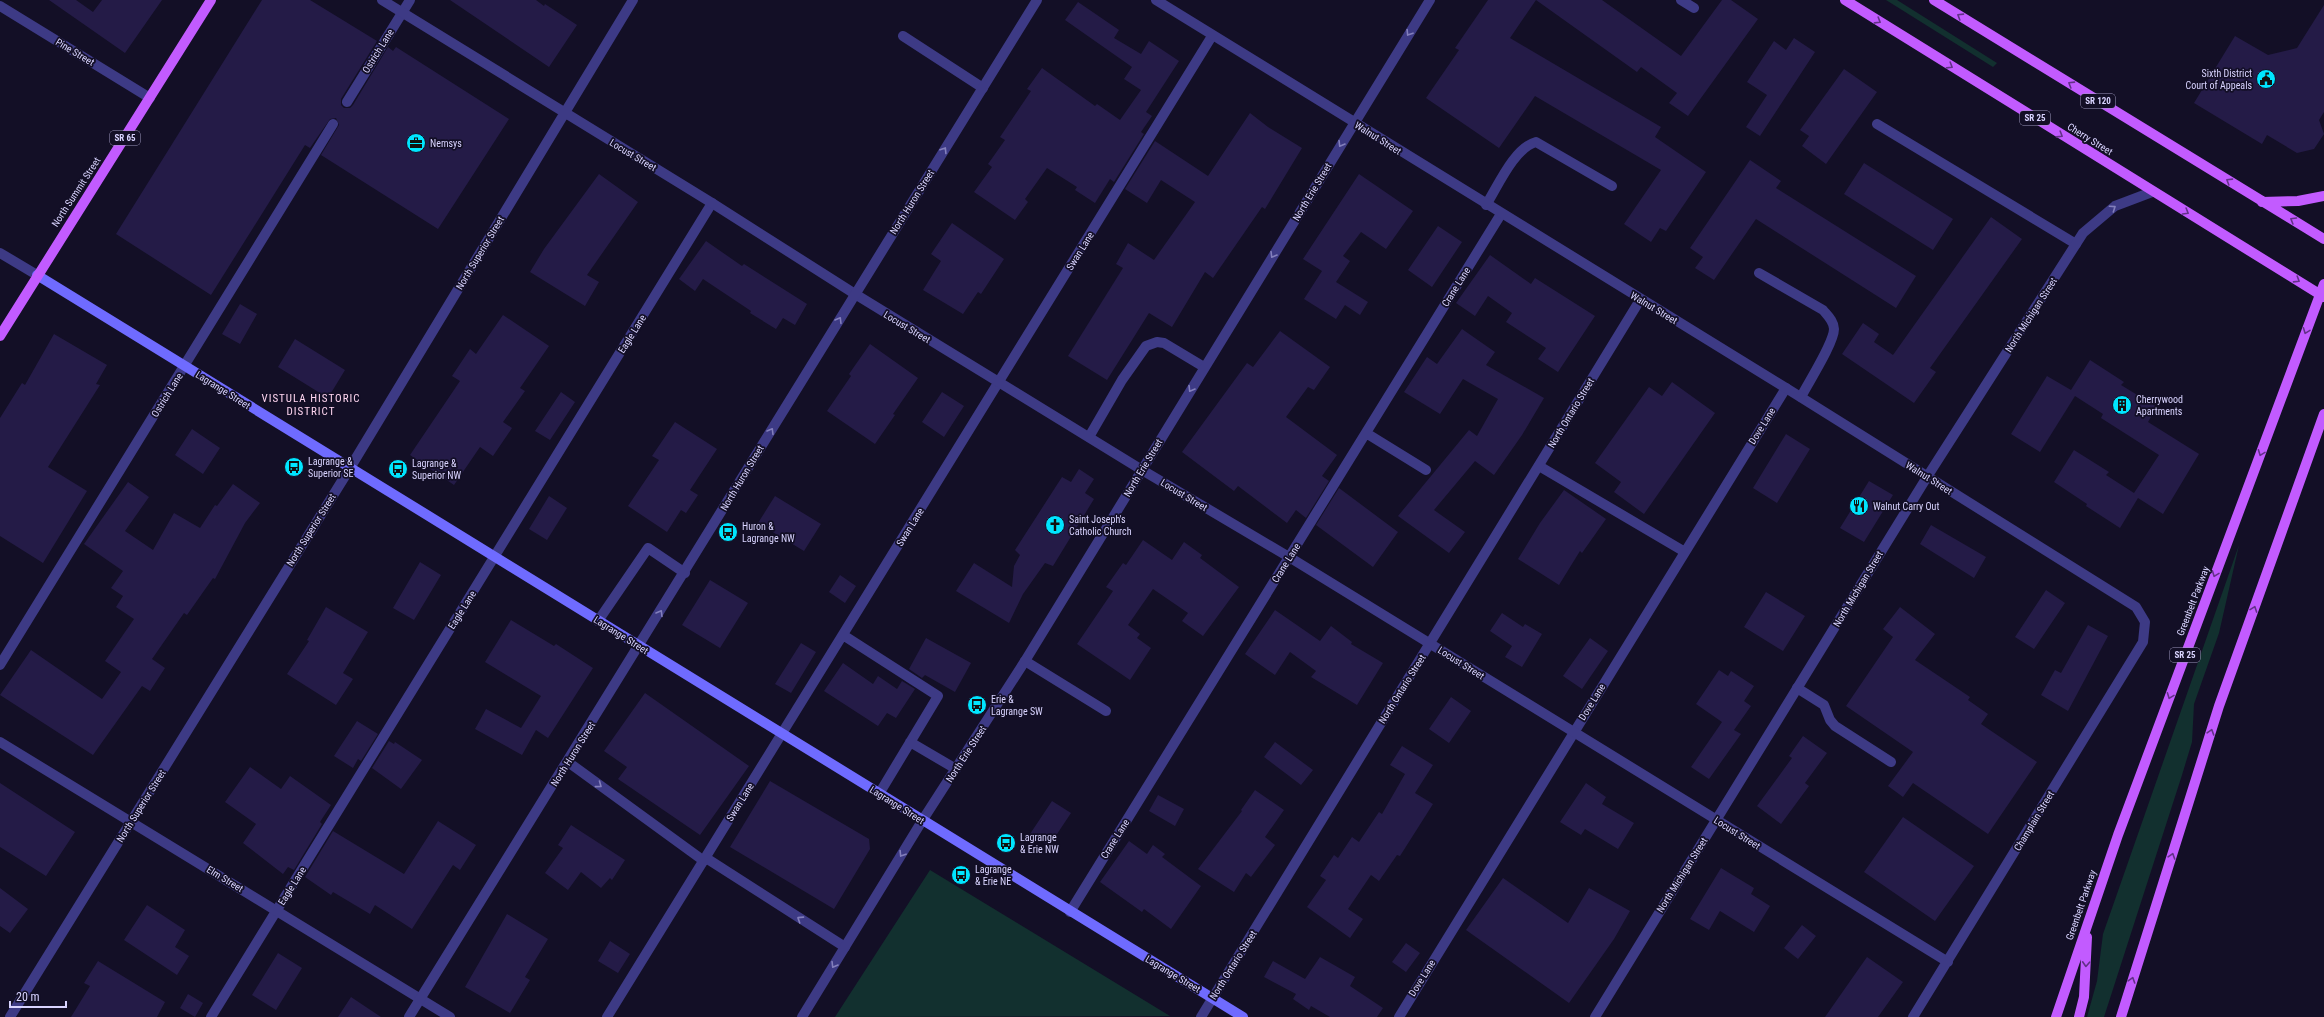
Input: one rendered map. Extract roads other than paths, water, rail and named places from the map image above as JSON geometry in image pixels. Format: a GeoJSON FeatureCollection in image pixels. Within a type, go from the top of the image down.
{"type":"FeatureCollection","features":[{"type":"Feature","properties":{"kind":"main road","name":"North Summit Street"},"geometry":{"type":"LineString","coordinates":[[0,336],[211,0]]}},
{"type":"Feature","properties":{"kind":"main road","name":"Cherry Street"},"geometry":{"type":"LineString","coordinates":[[1845,0],[2152,192],[2322,296]]}},
{"type":"Feature","properties":{"kind":"main road","name":"SR 120"},"geometry":{"type":"LineString","coordinates":[[1934,0],[2324,239]]}},
{"type":"Feature","properties":{"kind":"main road"},"geometry":{"type":"LineString","coordinates":[[2262,202],[2298,201],[2324,196]]}},
{"type":"Feature","properties":{"kind":"main road","name":"Lagrange Street"},"geometry":{"type":"LineString","coordinates":[[37,276],[1243,1017]]}},
{"type":"Feature","properties":{"kind":"main road","name":"Greenbelt Parkway"},"geometry":{"type":"LineString","coordinates":[[2056,1017],[2118,835],[2322,296],[2324,284]]}},
{"type":"Feature","properties":{"kind":"main road"},"geometry":{"type":"LineString","coordinates":[[2121,1017],[2219,706],[2324,414]]}},
{"type":"Feature","properties":{"kind":"main road"},"geometry":{"type":"LineString","coordinates":[[2079,1017],[2084,997],[2087,925]]}},
{"type":"Feature","properties":{"kind":"street","name":"Locust Street"},"geometry":{"type":"LineString","coordinates":[[382,0],[712,203],[855,294],[1142,470],[1289,557],[1948,962]]}},
{"type":"Feature","properties":{"kind":"street","name":"Ostrich Lane"},"geometry":{"type":"LineString","coordinates":[[347,102],[410,0]]}},
{"type":"Feature","properties":{"kind":"street","name":"North Superior Street"},"geometry":{"type":"LineString","coordinates":[[10,1017],[350,468],[633,0]]}},
{"type":"Feature","properties":{"kind":"street","name":"North Huron Street"},"geometry":{"type":"LineString","coordinates":[[409,1017],[568,762],[1037,0]]}},
{"type":"Feature","properties":{"kind":"street","name":"Walnut Street"},"geometry":{"type":"LineString","coordinates":[[1156,0],[1640,300],[1801,397],[2136,607],[2145,622]]}},
{"type":"Feature","properties":{"kind":"street","name":"North Erie Street"},"geometry":{"type":"LineString","coordinates":[[802,1017],[922,821],[1026,661],[1204,367],[1430,0]]}},
{"type":"Feature","properties":{"kind":"street"},"geometry":{"type":"LineString","coordinates":[[1681,0],[1694,8]]}},
{"type":"Feature","properties":{"kind":"street","name":"Pine Street"},"geometry":{"type":"LineString","coordinates":[[0,6],[150,98]]}},
{"type":"Feature","properties":{"kind":"street"},"geometry":{"type":"LineString","coordinates":[[903,36],[983,88]]}},
{"type":"Feature","properties":{"kind":"street","name":"Swan Lane"},"geometry":{"type":"LineString","coordinates":[[607,1017],[1212,36]]}},
{"type":"Feature","properties":{"kind":"street","name":"Ostrich Lane"},"geometry":{"type":"LineString","coordinates":[[0,665],[333,124]]}},
{"type":"Feature","properties":{"kind":"street"},"geometry":{"type":"LineString","coordinates":[[1877,124],[2076,244]]}},
{"type":"Feature","properties":{"kind":"street"},"geometry":{"type":"LineString","coordinates":[[1486,205],[1520,150],[1528,144],[1536,142],[1612,186]]}},
{"type":"Feature","properties":{"kind":"street","name":"North Michigan Street"},"geometry":{"type":"LineString","coordinates":[[1595,1017],[1927,477],[2083,233],[2115,206],[2152,192]]}},
{"type":"Feature","properties":{"kind":"street","name":"Eagle Lane"},"geometry":{"type":"LineString","coordinates":[[211,1017],[712,203]]}},
{"type":"Feature","properties":{"kind":"street","name":"Crane Lane"},"geometry":{"type":"LineString","coordinates":[[1070,912],[1501,214]]}},
{"type":"Feature","properties":{"kind":"street","name":"Lagrange Street"},"geometry":{"type":"LineString","coordinates":[[0,253],[37,276]]}},
{"type":"Feature","properties":{"kind":"street"},"geometry":{"type":"LineString","coordinates":[[1759,273],[1823,310],[1830,318],[1834,329],[1825,351],[1801,397]]}},
{"type":"Feature","properties":{"kind":"street","name":"North Ontario Street"},"geometry":{"type":"LineString","coordinates":[[1201,1017],[1640,300]]}},
{"type":"Feature","properties":{"kind":"street"},"geometry":{"type":"LineString","coordinates":[[1089,437],[1122,380],[1146,346],[1157,342],[1164,343],[1204,367]]}},
{"type":"Feature","properties":{"kind":"street","name":"Dove Lane"},"geometry":{"type":"LineString","coordinates":[[1399,1017],[1786,388]]}},
{"type":"Feature","properties":{"kind":"street"},"geometry":{"type":"LineString","coordinates":[[1366,433],[1426,470]]}},
{"type":"Feature","properties":{"kind":"street"},"geometry":{"type":"LineString","coordinates":[[1539,466],[1685,552]]}},
{"type":"Feature","properties":{"kind":"street"},"geometry":{"type":"LineString","coordinates":[[598,621],[648,548],[684,573]]}},
{"type":"Feature","properties":{"kind":"street","name":"Champlain Street"},"geometry":{"type":"LineString","coordinates":[[1913,1017],[2144,642],[2145,622]]}},
{"type":"Feature","properties":{"kind":"street"},"geometry":{"type":"LineString","coordinates":[[843,635],[938,696],[879,794]]}},
{"type":"Feature","properties":{"kind":"street"},"geometry":{"type":"LineString","coordinates":[[1026,661],[1106,711]]}},
{"type":"Feature","properties":{"kind":"street"},"geometry":{"type":"LineString","coordinates":[[1797,688],[1824,706],[1830,720],[1836,726],[1891,762]]}},
{"type":"Feature","properties":{"kind":"street","name":"Elm Street"},"geometry":{"type":"LineString","coordinates":[[0,742],[450,1017]]}},
{"type":"Feature","properties":{"kind":"street"},"geometry":{"type":"LineString","coordinates":[[910,742],[956,769]]}},
{"type":"Feature","properties":{"kind":"street"},"geometry":{"type":"LineString","coordinates":[[568,762],[705,859],[845,947]]}},
{"type":"Feature","properties":{"kind":"place","name":"Sixth District Court of Appeals"},"geometry":{"type":"Point","coordinates":[2266,79]}},
{"type":"Feature","properties":{"kind":"place","name":"Nemsys"},"geometry":{"type":"Point","coordinates":[416,143]}},
{"type":"Feature","properties":{"kind":"place","name":"Cherrywood Apartments"},"geometry":{"type":"Point","coordinates":[2122,405]}},
{"type":"Feature","properties":{"kind":"place","name":"Lagrange & Superior SE"},"geometry":{"type":"Point","coordinates":[294,467]}},
{"type":"Feature","properties":{"kind":"place","name":"Lagrange & Superior NW"},"geometry":{"type":"Point","coordinates":[398,469]}},
{"type":"Feature","properties":{"kind":"place","name":"Walnut Carry Out"},"geometry":{"type":"Point","coordinates":[1859,506]}},
{"type":"Feature","properties":{"kind":"place","name":"Saint Joseph's Catholic Church"},"geometry":{"type":"Point","coordinates":[1055,525]}},
{"type":"Feature","properties":{"kind":"place","name":"Huron & Lagrange NW"},"geometry":{"type":"Point","coordinates":[728,532]}},
{"type":"Feature","properties":{"kind":"place","name":"Erie & Lagrange SW"},"geometry":{"type":"Point","coordinates":[977,705]}},
{"type":"Feature","properties":{"kind":"place","name":"Lagrange & Erie NW"},"geometry":{"type":"Point","coordinates":[1006,843]}},
{"type":"Feature","properties":{"kind":"place","name":"Lagrange & Erie NE"},"geometry":{"type":"Point","coordinates":[961,875]}},
{"type":"Feature","properties":{"kind":"district","name":"VISTULA HISTORIC DISTRICT"},"geometry":{"type":"Point","coordinates":[311,404]}}]}
